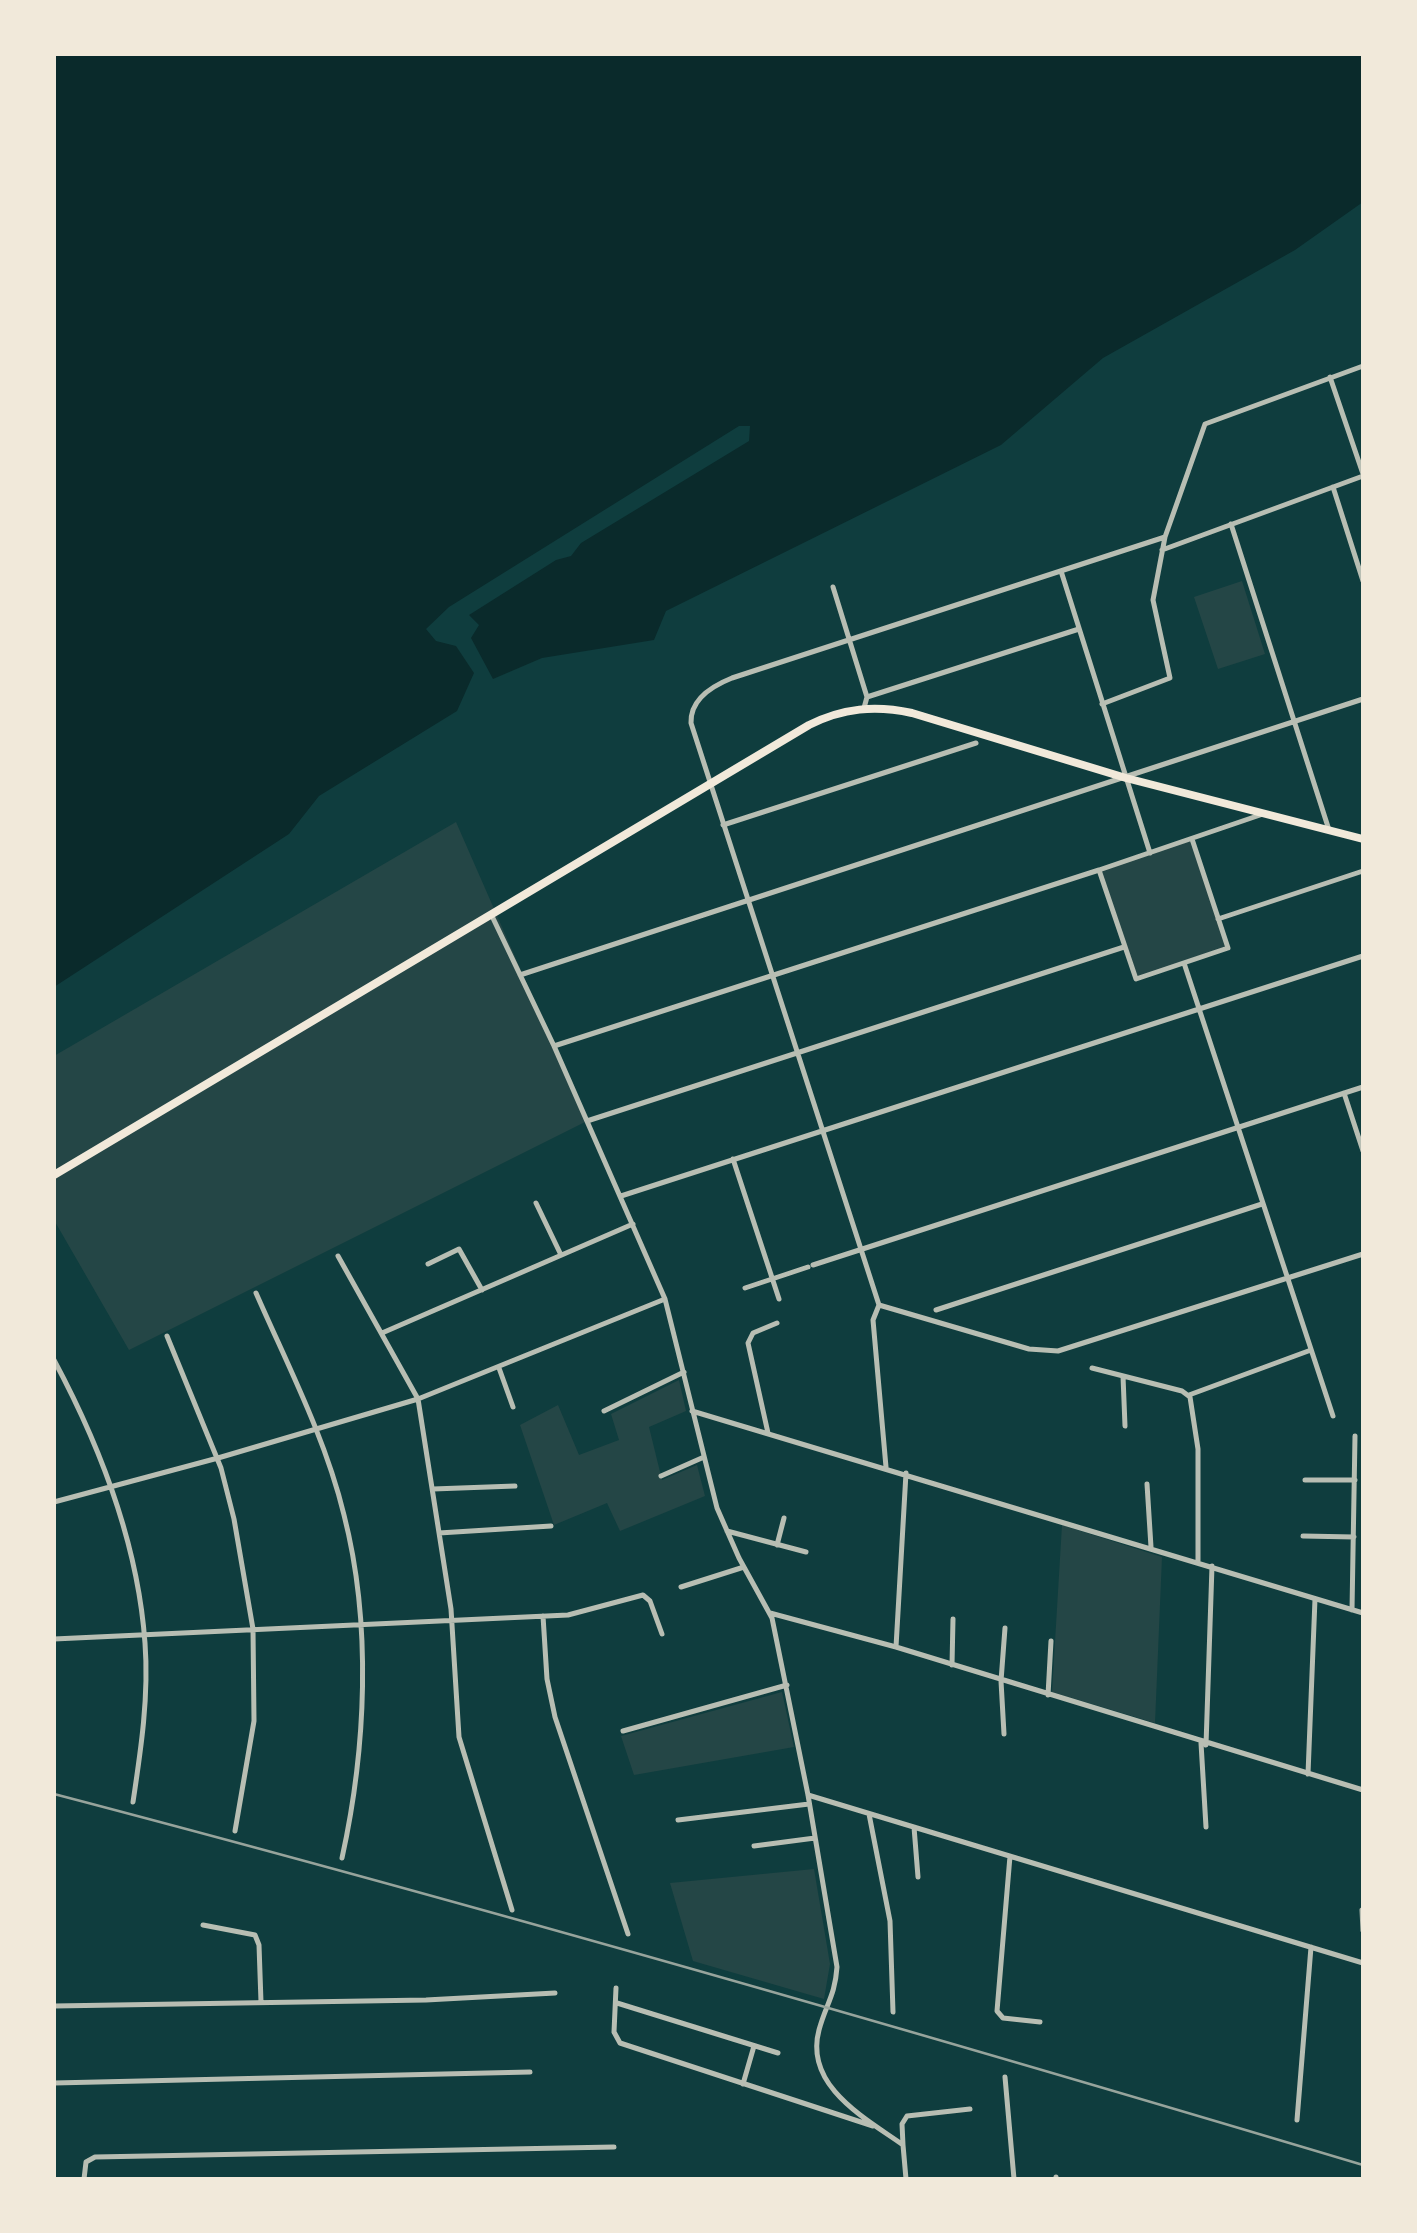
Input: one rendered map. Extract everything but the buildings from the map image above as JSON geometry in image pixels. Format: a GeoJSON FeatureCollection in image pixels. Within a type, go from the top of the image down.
{"type":"FeatureCollection","features":[{"type":"Feature","properties":{"kind":"main road"},"geometry":{"type":"LineString","coordinates":[[54,1175],[816,722],[864,708],[895,709],[929,717],[1126,778],[1363,839]]}},
{"type":"Feature","properties":{"kind":"street"},"geometry":{"type":"LineString","coordinates":[[1102,704],[1170,678],[1171,668],[1154,608],[1154,587],[1162,550],[1203,426],[1363,366]]}},
{"type":"Feature","properties":{"kind":"street"},"geometry":{"type":"LineString","coordinates":[[1162,550],[1363,475],[1330,377]]}},
{"type":"Feature","properties":{"kind":"street"},"geometry":{"type":"LineString","coordinates":[[1332,487],[1363,581]]}},
{"type":"Feature","properties":{"kind":"street"},"geometry":{"type":"LineString","coordinates":[[1231,524],[1329,830]]}},
{"type":"Feature","properties":{"kind":"street"},"geometry":{"type":"LineString","coordinates":[[886,1467],[873,1320],[878,1305],[710,784],[691,723],[691,712],[699,699],[726,681],[1166,537]]}},
{"type":"Feature","properties":{"kind":"street"},"geometry":{"type":"LineString","coordinates":[[1061,571],[1150,853]]}},
{"type":"Feature","properties":{"kind":"street"},"geometry":{"type":"LineString","coordinates":[[833,587],[867,697],[864,708]]}},
{"type":"Feature","properties":{"kind":"street"},"geometry":{"type":"LineString","coordinates":[[867,697],[1079,629]]}},
{"type":"Feature","properties":{"kind":"street"},"geometry":{"type":"LineString","coordinates":[[520,975],[1363,699]]}},
{"type":"Feature","properties":{"kind":"street"},"geometry":{"type":"LineString","coordinates":[[723,825],[976,743]]}},
{"type":"Feature","properties":{"kind":"street"},"geometry":{"type":"LineString","coordinates":[[554,1046],[1266,813]]}},
{"type":"Feature","properties":{"kind":"street"},"geometry":{"type":"LineString","coordinates":[[1098,870],[1136,979],[1228,948],[1192,839]]}},
{"type":"Feature","properties":{"kind":"street"},"geometry":{"type":"LineString","coordinates":[[1218,919],[1363,871]]}},
{"type":"Feature","properties":{"kind":"street"},"geometry":{"type":"LineString","coordinates":[[491,914],[554,1046],[665,1299],[704,1457],[727,1531],[770,1613],[787,1685],[837,1967],[835,1990],[818,2040],[822,2074],[843,2101],[903,2145]]}},
{"type":"Feature","properties":{"kind":"street"},"geometry":{"type":"LineString","coordinates":[[587,1121],[1124,947]]}},
{"type":"Feature","properties":{"kind":"street"},"geometry":{"type":"LineString","coordinates":[[621,1196],[1363,956]]}},
{"type":"Feature","properties":{"kind":"street"},"geometry":{"type":"LineString","coordinates":[[1184,963],[1333,1416]]}},
{"type":"Feature","properties":{"kind":"street"},"geometry":{"type":"LineString","coordinates":[[745,1288],[1363,1087]]}},
{"type":"Feature","properties":{"kind":"street"},"geometry":{"type":"LineString","coordinates":[[1344,1093],[1363,1151]]}},
{"type":"Feature","properties":{"kind":"street"},"geometry":{"type":"LineString","coordinates":[[733,1159],[779,1298]]}},
{"type":"Feature","properties":{"kind":"street"},"geometry":{"type":"LineString","coordinates":[[536,1203],[561,1255]]}},
{"type":"Feature","properties":{"kind":"street"},"geometry":{"type":"LineString","coordinates":[[936,1310],[1262,1204]]}},
{"type":"Feature","properties":{"kind":"street"},"geometry":{"type":"LineString","coordinates":[[382,1333],[633,1224]]}},
{"type":"Feature","properties":{"kind":"street"},"geometry":{"type":"LineString","coordinates":[[428,1264],[459,1249],[482,1290]]}},
{"type":"Feature","properties":{"kind":"street"},"geometry":{"type":"LineString","coordinates":[[878,1305],[1029,1349],[1052,1351],[1066,1349],[1363,1254]]}},
{"type":"Feature","properties":{"kind":"street"},"geometry":{"type":"LineString","coordinates":[[338,1256],[418,1399],[452,1620],[459,1737],[512,1910]]}},
{"type":"Feature","properties":{"kind":"street"},"geometry":{"type":"LineString","coordinates":[[256,1293],[317,1430],[345,1516],[360,1624],[358,1751],[342,1858]]}},
{"type":"Feature","properties":{"kind":"street"},"geometry":{"type":"LineString","coordinates":[[54,1502],[317,1430],[418,1399],[665,1299]]}},
{"type":"Feature","properties":{"kind":"street"},"geometry":{"type":"LineString","coordinates":[[768,1433],[748,1343],[753,1333],[777,1323]]}},
{"type":"Feature","properties":{"kind":"street"},"geometry":{"type":"LineString","coordinates":[[167,1336],[218,1458],[234,1519],[253,1629],[254,1721],[235,1831]]}},
{"type":"Feature","properties":{"kind":"street"},"geometry":{"type":"LineString","coordinates":[[1092,1368],[1189,1395],[1311,1350]]}},
{"type":"Feature","properties":{"kind":"street"},"geometry":{"type":"LineString","coordinates":[[54,1360],[84,1420],[110,1487],[131,1561],[144,1637],[143,1728],[133,1802]]}},
{"type":"Feature","properties":{"kind":"street"},"geometry":{"type":"LineString","coordinates":[[499,1368],[513,1407]]}},
{"type":"Feature","properties":{"kind":"street"},"geometry":{"type":"LineString","coordinates":[[604,1410],[684,1372]]}},
{"type":"Feature","properties":{"kind":"street"},"geometry":{"type":"LineString","coordinates":[[1123,1376],[1125,1426]]}},
{"type":"Feature","properties":{"kind":"street"},"geometry":{"type":"LineString","coordinates":[[1189,1395],[1198,1442],[1198,1562]]}},
{"type":"Feature","properties":{"kind":"street"},"geometry":{"type":"LineString","coordinates":[[692,1410],[1363,1613]]}},
{"type":"Feature","properties":{"kind":"street"},"geometry":{"type":"LineString","coordinates":[[1352,1610],[1355,1436]]}},
{"type":"Feature","properties":{"kind":"street"},"geometry":{"type":"LineString","coordinates":[[661,1476],[704,1457]]}},
{"type":"Feature","properties":{"kind":"street"},"geometry":{"type":"LineString","coordinates":[[896,1647],[906,1473]]}},
{"type":"Feature","properties":{"kind":"street"},"geometry":{"type":"LineString","coordinates":[[1305,1480],[1354,1480]]}},
{"type":"Feature","properties":{"kind":"street"},"geometry":{"type":"LineString","coordinates":[[1147,1484],[1151,1548]]}},
{"type":"Feature","properties":{"kind":"street"},"geometry":{"type":"LineString","coordinates":[[433,1489],[515,1486]]}},
{"type":"Feature","properties":{"kind":"street"},"geometry":{"type":"LineString","coordinates":[[777,1545],[784,1518]]}},
{"type":"Feature","properties":{"kind":"street"},"geometry":{"type":"LineString","coordinates":[[439,1533],[551,1526]]}},
{"type":"Feature","properties":{"kind":"street"},"geometry":{"type":"LineString","coordinates":[[727,1531],[806,1552]]}},
{"type":"Feature","properties":{"kind":"street"},"geometry":{"type":"LineString","coordinates":[[1303,1536],[1354,1537]]}},
{"type":"Feature","properties":{"kind":"street"},"geometry":{"type":"LineString","coordinates":[[1206,1827],[1203,1744],[1212,1566]]}},
{"type":"Feature","properties":{"kind":"street"},"geometry":{"type":"LineString","coordinates":[[681,1587],[744,1567]]}},
{"type":"Feature","properties":{"kind":"street"},"geometry":{"type":"LineString","coordinates":[[54,1639],[144,1637],[253,1629],[575,1615],[643,1595],[650,1601],[662,1634]]}},
{"type":"Feature","properties":{"kind":"street"},"geometry":{"type":"LineString","coordinates":[[1308,1774],[1315,1599]]}},
{"type":"Feature","properties":{"kind":"street"},"geometry":{"type":"LineString","coordinates":[[770,1613],[896,1647],[1203,1744],[1363,1790]]}},
{"type":"Feature","properties":{"kind":"street"},"geometry":{"type":"LineString","coordinates":[[543,1616],[547,1679],[555,1717],[628,1934]]}},
{"type":"Feature","properties":{"kind":"street"},"geometry":{"type":"LineString","coordinates":[[952,1665],[953,1619]]}},
{"type":"Feature","properties":{"kind":"street"},"geometry":{"type":"LineString","coordinates":[[1004,1734],[1001,1681],[1005,1628]]}},
{"type":"Feature","properties":{"kind":"street"},"geometry":{"type":"LineString","coordinates":[[1048,1695],[1051,1641]]}},
{"type":"Feature","properties":{"kind":"street"},"geometry":{"type":"LineString","coordinates":[[623,1731],[787,1685]]}},
{"type":"Feature","properties":{"kind":"street"},"geometry":{"type":"LineString","coordinates":[[807,1795],[1363,1963]]}},
{"type":"Feature","properties":{"kind":"street"},"geometry":{"type":"LineString","coordinates":[[678,1821],[809,1804]]}},
{"type":"Feature","properties":{"kind":"street"},"geometry":{"type":"LineString","coordinates":[[869,1814],[890,1921],[893,2012]]}},
{"type":"Feature","properties":{"kind":"street"},"geometry":{"type":"LineString","coordinates":[[914,1827],[918,1877]]}},
{"type":"Feature","properties":{"kind":"street"},"geometry":{"type":"LineString","coordinates":[[754,1846],[815,1838]]}},
{"type":"Feature","properties":{"kind":"street"},"geometry":{"type":"LineString","coordinates":[[1010,1856],[998,2011],[1003,2018],[1040,2022]]}},
{"type":"Feature","properties":{"kind":"street"},"geometry":{"type":"LineString","coordinates":[[1362,1910],[1363,1931]]}},
{"type":"Feature","properties":{"kind":"street"},"geometry":{"type":"LineString","coordinates":[[203,1926],[246,1931],[255,1935],[259,1945],[261,2002]]}},
{"type":"Feature","properties":{"kind":"street"},"geometry":{"type":"LineString","coordinates":[[1297,2120],[1311,1947]]}},
{"type":"Feature","properties":{"kind":"street"},"geometry":{"type":"LineString","coordinates":[[616,1988],[614,2032],[621,2043],[880,2128]]}},
{"type":"Feature","properties":{"kind":"street"},"geometry":{"type":"LineString","coordinates":[[54,2006],[426,2000],[555,1993]]}},
{"type":"Feature","properties":{"kind":"street"},"geometry":{"type":"LineString","coordinates":[[617,2003],[778,2053]]}},
{"type":"Feature","properties":{"kind":"street"},"geometry":{"type":"LineString","coordinates":[[743,2084],[754,2046]]}},
{"type":"Feature","properties":{"kind":"street"},"geometry":{"type":"LineString","coordinates":[[54,2083],[530,2072]]}},
{"type":"Feature","properties":{"kind":"street"},"geometry":{"type":"LineString","coordinates":[[1005,2077],[1014,2179]]}},
{"type":"Feature","properties":{"kind":"street"},"geometry":{"type":"LineString","coordinates":[[906,2179],[902,2124],[907,2116],[970,2109]]}},
{"type":"Feature","properties":{"kind":"street"},"geometry":{"type":"LineString","coordinates":[[85,2179],[86,2162],[95,2157],[614,2147]]}},
{"type":"Feature","properties":{"kind":"shaded area"},"geometry":{"type":"Polygon","coordinates":[[[54,54],[1363,54],[1363,202],[1295,250],[1103,358],[1001,445],[666,611],[654,640],[542,658],[493,679],[471,638],[479,625],[469,615],[556,560],[571,556],[581,543],[749,441],[750,426],[739,426],[449,607],[426,629],[436,641],[456,646],[474,673],[457,711],[319,796],[289,834],[54,987],[54,54]]]}},
{"type":"Feature","properties":{"kind":"shaded area"},"geometry":{"type":"Polygon","coordinates":[[[1242,581],[1265,654],[1218,669],[1194,597],[1242,581]]]}},
{"type":"Feature","properties":{"kind":"shaded area"},"geometry":{"type":"Polygon","coordinates":[[[456,822],[587,1121],[129,1350],[54,1220],[54,1056],[456,822]]]}},
{"type":"Feature","properties":{"kind":"shaded area"},"geometry":{"type":"Polygon","coordinates":[[[1192,839],[1228,948],[1136,979],[1099,870],[1192,839]]]}},
{"type":"Feature","properties":{"kind":"shaded area"},"geometry":{"type":"Polygon","coordinates":[[[679,1380],[686,1411],[649,1427],[662,1480],[697,1465],[705,1496],[620,1531],[607,1503],[554,1525],[520,1425],[558,1405],[579,1455],[619,1440],[611,1414],[679,1380]]]}},
{"type":"Feature","properties":{"kind":"shaded area"},"geometry":{"type":"Polygon","coordinates":[[[1062,1525],[1162,1557],[1155,1723],[1052,1692],[1062,1525]]]}},
{"type":"Feature","properties":{"kind":"shaded area"},"geometry":{"type":"Polygon","coordinates":[[[782,1692],[794,1747],[634,1775],[621,1736],[782,1692]]]}},
{"type":"Feature","properties":{"kind":"shaded area"},"geometry":{"type":"Polygon","coordinates":[[[814,1869],[830,1964],[824,1999],[693,1961],[670,1883],[814,1869]]]}},
{"type":"Feature","properties":{"kind":"railway"},"geometry":{"type":"LineString","coordinates":[[54,1794],[383,1882],[710,1974],[1363,2165]]}}]}
